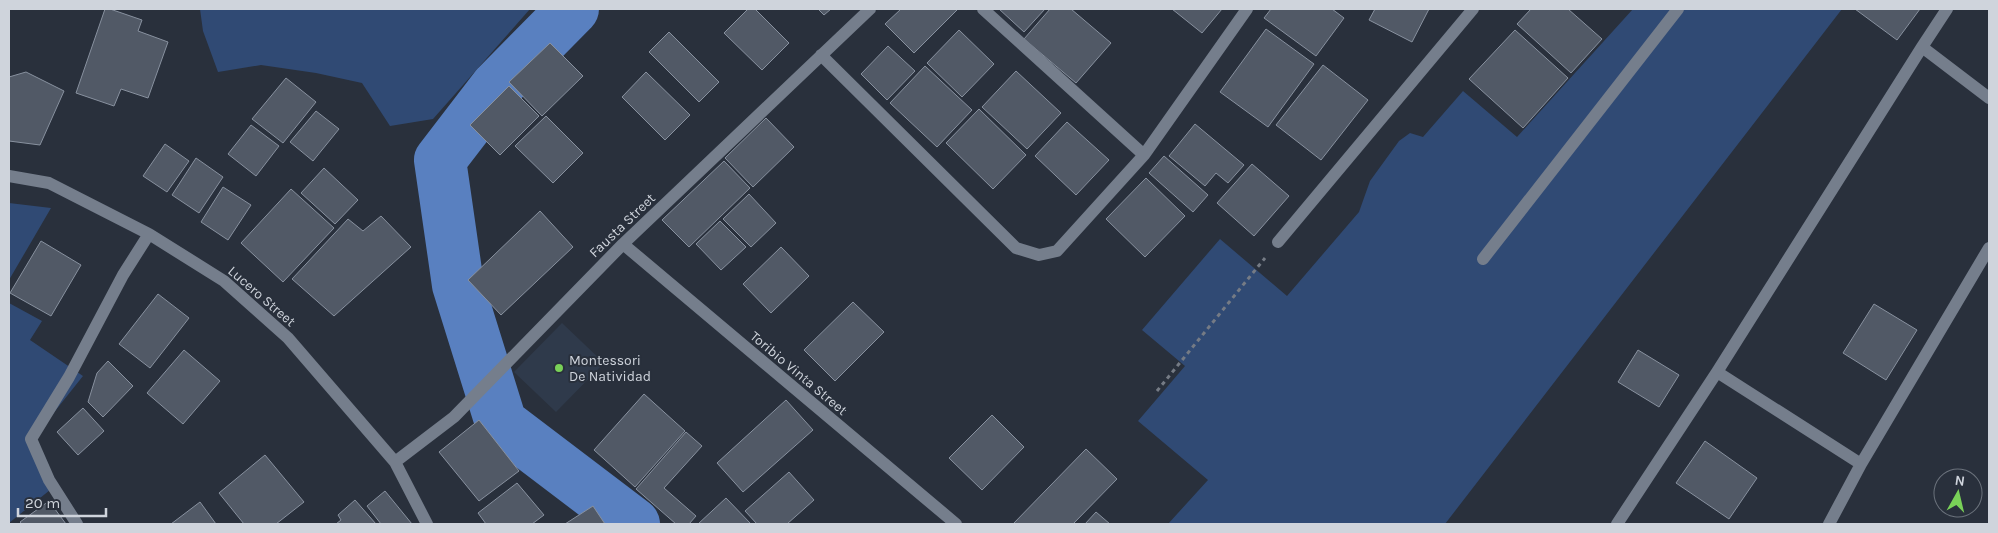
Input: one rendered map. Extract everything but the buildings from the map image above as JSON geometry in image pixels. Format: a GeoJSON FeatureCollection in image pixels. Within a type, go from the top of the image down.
{"type":"FeatureCollection","features":[{"type":"Feature","properties":{"kind":"street","name":"Fausta Street"},"geometry":{"type":"LineString","coordinates":[[395,462],[454,417],[623,244],[870,9]]}},
{"type":"Feature","properties":{"kind":"street"},"geometry":{"type":"LineString","coordinates":[[984,9],[1144,155]]}},
{"type":"Feature","properties":{"kind":"street"},"geometry":{"type":"LineString","coordinates":[[821,55],[1016,248],[1039,255],[1057,251],[1144,155],[1247,9]]}},
{"type":"Feature","properties":{"kind":"street"},"geometry":{"type":"LineString","coordinates":[[1278,242],[1473,9]]}},
{"type":"Feature","properties":{"kind":"street"},"geometry":{"type":"LineString","coordinates":[[1483,259],[1678,9]]}},
{"type":"Feature","properties":{"kind":"street"},"geometry":{"type":"LineString","coordinates":[[1618,524],[1717,372],[1947,9]]}},
{"type":"Feature","properties":{"kind":"street"},"geometry":{"type":"LineString","coordinates":[[1922,47],[1989,98]]}},
{"type":"Feature","properties":{"kind":"street","name":"Lucero Street"},"geometry":{"type":"LineString","coordinates":[[9,176],[49,183],[148,234],[224,281],[288,338],[395,462],[426,524]]}},
{"type":"Feature","properties":{"kind":"street"},"geometry":{"type":"LineString","coordinates":[[77,524],[50,480],[31,439],[69,377],[123,275],[148,234]]}},
{"type":"Feature","properties":{"kind":"street","name":"Toribio Vinta Street"},"geometry":{"type":"LineString","coordinates":[[623,244],[956,524]]}},
{"type":"Feature","properties":{"kind":"street"},"geometry":{"type":"LineString","coordinates":[[1829,524],[1861,464],[1989,248]]}},
{"type":"Feature","properties":{"kind":"street"},"geometry":{"type":"LineString","coordinates":[[1717,372],[1861,464]]}},
{"type":"Feature","properties":{"kind":"path"},"geometry":{"type":"LineString","coordinates":[[1157,391],[1278,242]]}},
{"type":"Feature","properties":{"kind":"shaded area"},"geometry":{"type":"Polygon","coordinates":[[[200,9],[530,9],[433,119],[390,126],[362,83],[316,73],[261,65],[218,72],[203,31],[200,9]]]}},
{"type":"Feature","properties":{"kind":"shaded area"},"geometry":{"type":"Polygon","coordinates":[[[1633,9],[1842,9],[1445,524],[1168,524],[1208,480],[1138,421],[1185,366],[1142,330],[1220,239],[1287,296],[1359,212],[1370,181],[1399,141],[1410,133],[1423,137],[1463,91],[1517,137],[1633,9]]]}},
{"type":"Feature","properties":{"kind":"shaded area"},"geometry":{"type":"Polygon","coordinates":[[[9,203],[51,208],[9,280],[9,203]]]}},
{"type":"Feature","properties":{"kind":"shaded area"},"geometry":{"type":"Polygon","coordinates":[[[9,303],[42,321],[30,340],[83,376],[28,445],[50,490],[9,523],[9,303]]]}},
{"type":"Feature","properties":{"kind":"shaded area","name":"Montessori De Natividad"},"geometry":{"type":"Polygon","coordinates":[[[562,323],[604,363],[556,412],[514,372],[562,323]]]}},
{"type":"Feature","properties":{"kind":"waterway"},"geometry":{"type":"LineString","coordinates":[[573,9],[496,87],[440,160],[458,285],[501,423],[634,524]]}},
{"type":"Feature","properties":{"kind":"place","name":"Montessori De Natividad"},"geometry":{"type":"Point","coordinates":[559,368]}}]}
